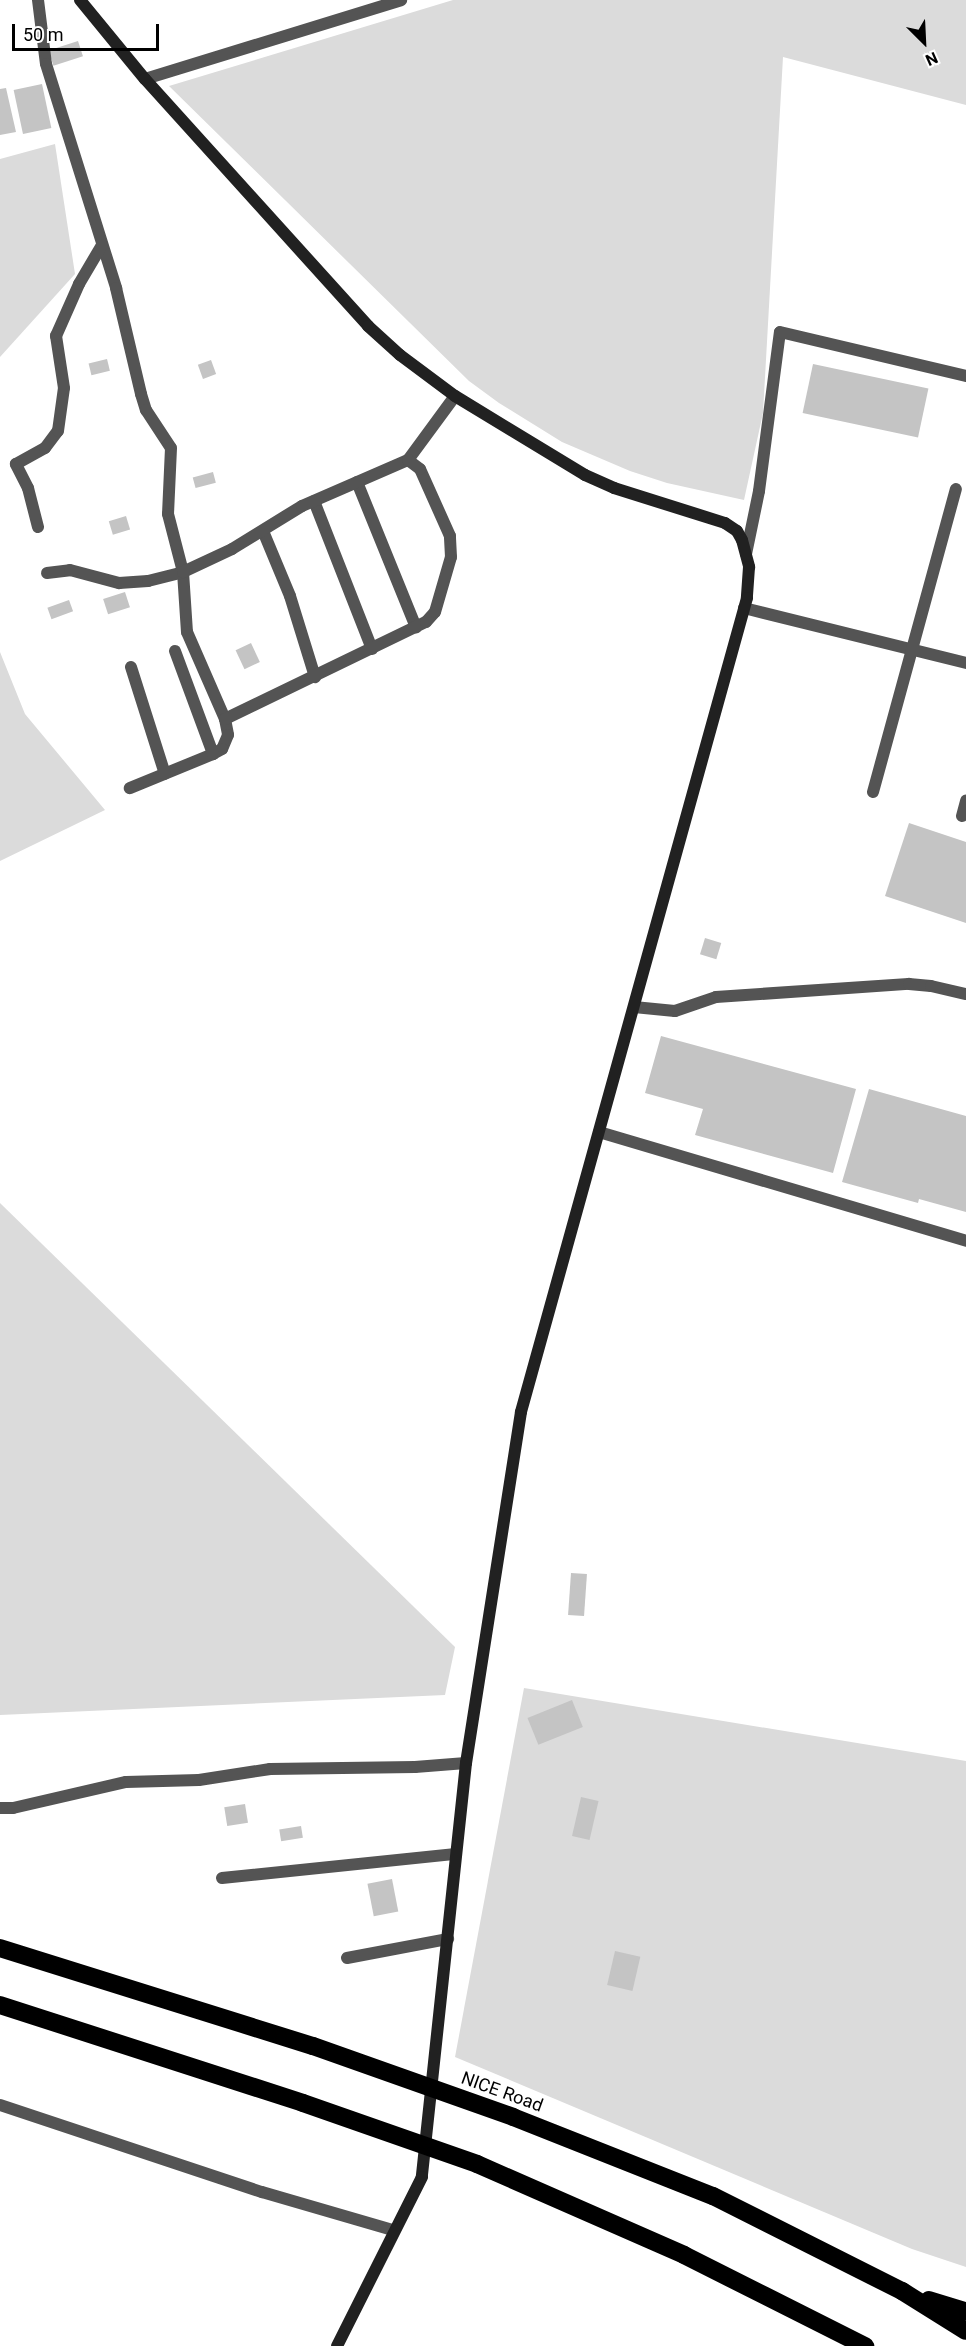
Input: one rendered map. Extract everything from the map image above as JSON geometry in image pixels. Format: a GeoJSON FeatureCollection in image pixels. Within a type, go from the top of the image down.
{"type":"FeatureCollection","features":[{"type":"Feature","properties":{"kind":"highway","name":"NICE Road"},"geometry":{"type":"LineString","coordinates":[[0,1948],[313,2046],[513,2117],[713,2196],[902,2291],[966,2331]]}},
{"type":"Feature","properties":{"kind":"highway"},"geometry":{"type":"LineString","coordinates":[[0,2006],[292,2099],[477,2164],[684,2255],[865,2346]]}},
{"type":"Feature","properties":{"kind":"highway"},"geometry":{"type":"LineString","coordinates":[[902,2291],[966,2311]]}},
{"type":"Feature","properties":{"kind":"street"},"geometry":{"type":"LineString","coordinates":[[39,0],[46,64],[116,288],[146,410],[171,448],[168,514],[183,572],[187,632],[225,719],[228,735],[226,743],[213,754],[130,788]]}},
{"type":"Feature","properties":{"kind":"street"},"geometry":{"type":"LineString","coordinates":[[80,0],[145,79],[368,326],[419,370],[454,396],[593,478],[725,523],[736,531],[746,554],[750,580],[521,1412],[466,1763],[422,2177],[393,2230],[337,2346]]}},
{"type":"Feature","properties":{"kind":"street"},"geometry":{"type":"LineString","coordinates":[[145,79],[401,0]]}},
{"type":"Feature","properties":{"kind":"street"},"geometry":{"type":"LineString","coordinates":[[38,527],[28,488],[16,464],[50,444],[58,431],[64,388],[56,336],[79,284],[102,245]]}},
{"type":"Feature","properties":{"kind":"street"},"geometry":{"type":"LineString","coordinates":[[746,554],[760,480],[780,332],[966,376]]}},
{"type":"Feature","properties":{"kind":"street"},"geometry":{"type":"LineString","coordinates":[[47,573],[70,570],[119,583],[148,581],[183,572],[232,549],[314,501],[408,460],[454,396]]}},
{"type":"Feature","properties":{"kind":"street"},"geometry":{"type":"LineString","coordinates":[[225,719],[426,622],[435,612],[449,566],[450,536],[420,469],[408,460]]}},
{"type":"Feature","properties":{"kind":"street"},"geometry":{"type":"LineString","coordinates":[[357,482],[416,627]]}},
{"type":"Feature","properties":{"kind":"street"},"geometry":{"type":"LineString","coordinates":[[873,792],[956,489]]}},
{"type":"Feature","properties":{"kind":"street"},"geometry":{"type":"LineString","coordinates":[[314,501],[372,649]]}},
{"type":"Feature","properties":{"kind":"street"},"geometry":{"type":"LineString","coordinates":[[263,531],[290,596],[315,677]]}},
{"type":"Feature","properties":{"kind":"street"},"geometry":{"type":"LineString","coordinates":[[744,608],[966,663]]}},
{"type":"Feature","properties":{"kind":"street"},"geometry":{"type":"LineString","coordinates":[[176,651],[213,754]]}},
{"type":"Feature","properties":{"kind":"street"},"geometry":{"type":"LineString","coordinates":[[131,667],[165,774]]}},
{"type":"Feature","properties":{"kind":"street"},"geometry":{"type":"LineString","coordinates":[[962,816],[966,801]]}},
{"type":"Feature","properties":{"kind":"street"},"geometry":{"type":"LineString","coordinates":[[634,1007],[675,1011],[716,997],[909,984],[931,986],[966,994]]}},
{"type":"Feature","properties":{"kind":"street"},"geometry":{"type":"LineString","coordinates":[[599,1132],[966,1241]]}},
{"type":"Feature","properties":{"kind":"street"},"geometry":{"type":"LineString","coordinates":[[0,1808],[13,1808],[126,1782],[199,1780],[270,1769],[415,1767],[466,1763]]}},
{"type":"Feature","properties":{"kind":"street"},"geometry":{"type":"LineString","coordinates":[[222,1878],[456,1854]]}},
{"type":"Feature","properties":{"kind":"street"},"geometry":{"type":"LineString","coordinates":[[347,1958],[448,1939]]}},
{"type":"Feature","properties":{"kind":"street"},"geometry":{"type":"LineString","coordinates":[[0,2105],[262,2192],[393,2230]]}},
{"type":"Feature","properties":{"kind":"shaded area"},"geometry":{"type":"Polygon","coordinates":[[[453,0],[966,0],[966,105],[783,57],[763,413],[744,500],[667,483],[630,471],[562,442],[499,403],[469,381],[169,86],[453,0]]]}},
{"type":"Feature","properties":{"kind":"shaded area"},"geometry":{"type":"Polygon","coordinates":[[[55,144],[75,274],[0,357],[0,159],[55,144]]]}},
{"type":"Feature","properties":{"kind":"shaded area"},"geometry":{"type":"Polygon","coordinates":[[[0,652],[25,714],[105,810],[0,861],[0,652]]]}},
{"type":"Feature","properties":{"kind":"shaded area"},"geometry":{"type":"Polygon","coordinates":[[[0,1203],[455,1647],[445,1695],[0,1715],[0,1203]]]}},
{"type":"Feature","properties":{"kind":"shaded area"},"geometry":{"type":"Polygon","coordinates":[[[524,1688],[966,1761],[966,2267],[912,2249],[455,2057],[524,1688]]]}},
{"type":"Feature","properties":{"kind":"building"},"geometry":{"type":"Polygon","coordinates":[[[78,41],[83,56],[53,66],[49,51],[78,41]]]}},
{"type":"Feature","properties":{"kind":"building"},"geometry":{"type":"Polygon","coordinates":[[[42,84],[51,128],[23,134],[14,90],[42,84]]]}},
{"type":"Feature","properties":{"kind":"building"},"geometry":{"type":"Polygon","coordinates":[[[6,88],[16,132],[0,135],[0,89],[6,88]]]}},
{"type":"Feature","properties":{"kind":"building"},"geometry":{"type":"Polygon","coordinates":[[[107,359],[110,371],[91,375],[89,364],[107,359]]]}},
{"type":"Feature","properties":{"kind":"building"},"geometry":{"type":"Polygon","coordinates":[[[211,360],[216,374],[203,379],[198,365],[211,360]]]}},
{"type":"Feature","properties":{"kind":"building"},"geometry":{"type":"Polygon","coordinates":[[[813,364],[928,389],[918,437],[803,413],[813,364]]]}},
{"type":"Feature","properties":{"kind":"building"},"geometry":{"type":"Polygon","coordinates":[[[213,472],[216,483],[196,488],[193,477],[213,472]]]}},
{"type":"Feature","properties":{"kind":"building"},"geometry":{"type":"Polygon","coordinates":[[[126,516],[130,529],[113,535],[109,521],[126,516]]]}},
{"type":"Feature","properties":{"kind":"building"},"geometry":{"type":"Polygon","coordinates":[[[125,592],[130,607],[108,614],[103,599],[125,592]]]}},
{"type":"Feature","properties":{"kind":"building"},"geometry":{"type":"Polygon","coordinates":[[[69,600],[73,611],[51,619],[47,608],[69,600]]]}},
{"type":"Feature","properties":{"kind":"building"},"geometry":{"type":"Polygon","coordinates":[[[251,643],[260,662],[244,669],[236,650],[251,643]]]}},
{"type":"Feature","properties":{"kind":"building"},"geometry":{"type":"Polygon","coordinates":[[[909,823],[966,842],[966,923],[885,896],[909,823]]]}},
{"type":"Feature","properties":{"kind":"building"},"geometry":{"type":"Polygon","coordinates":[[[705,938],[721,943],[716,959],[700,954],[705,938]]]}},
{"type":"Feature","properties":{"kind":"building"},"geometry":{"type":"Polygon","coordinates":[[[661,1036],[856,1089],[833,1173],[695,1135],[703,1109],[645,1093],[661,1036]]]}},
{"type":"Feature","properties":{"kind":"building"},"geometry":{"type":"Polygon","coordinates":[[[869,1089],[966,1116],[966,1212],[919,1199],[918,1203],[842,1182],[869,1089]]]}},
{"type":"Feature","properties":{"kind":"building"},"geometry":{"type":"Polygon","coordinates":[[[571,1573],[587,1574],[584,1616],[568,1615],[571,1573]]]}},
{"type":"Feature","properties":{"kind":"building"},"geometry":{"type":"Polygon","coordinates":[[[572,1700],[583,1727],[538,1745],[527,1718],[572,1700]]]}},
{"type":"Feature","properties":{"kind":"building"},"geometry":{"type":"Polygon","coordinates":[[[581,1797],[599,1801],[590,1840],[572,1836],[581,1797]]]}},
{"type":"Feature","properties":{"kind":"building"},"geometry":{"type":"Polygon","coordinates":[[[245,1804],[248,1823],[227,1826],[224,1807],[245,1804]]]}},
{"type":"Feature","properties":{"kind":"building"},"geometry":{"type":"Polygon","coordinates":[[[301,1826],[303,1838],[281,1841],[279,1829],[301,1826]]]}},
{"type":"Feature","properties":{"kind":"building"},"geometry":{"type":"Polygon","coordinates":[[[392,1879],[398,1911],[374,1916],[367,1884],[392,1879]]]}},
{"type":"Feature","properties":{"kind":"building"},"geometry":{"type":"Polygon","coordinates":[[[615,1951],[640,1957],[632,1991],[607,1985],[615,1951]]]}}]}
